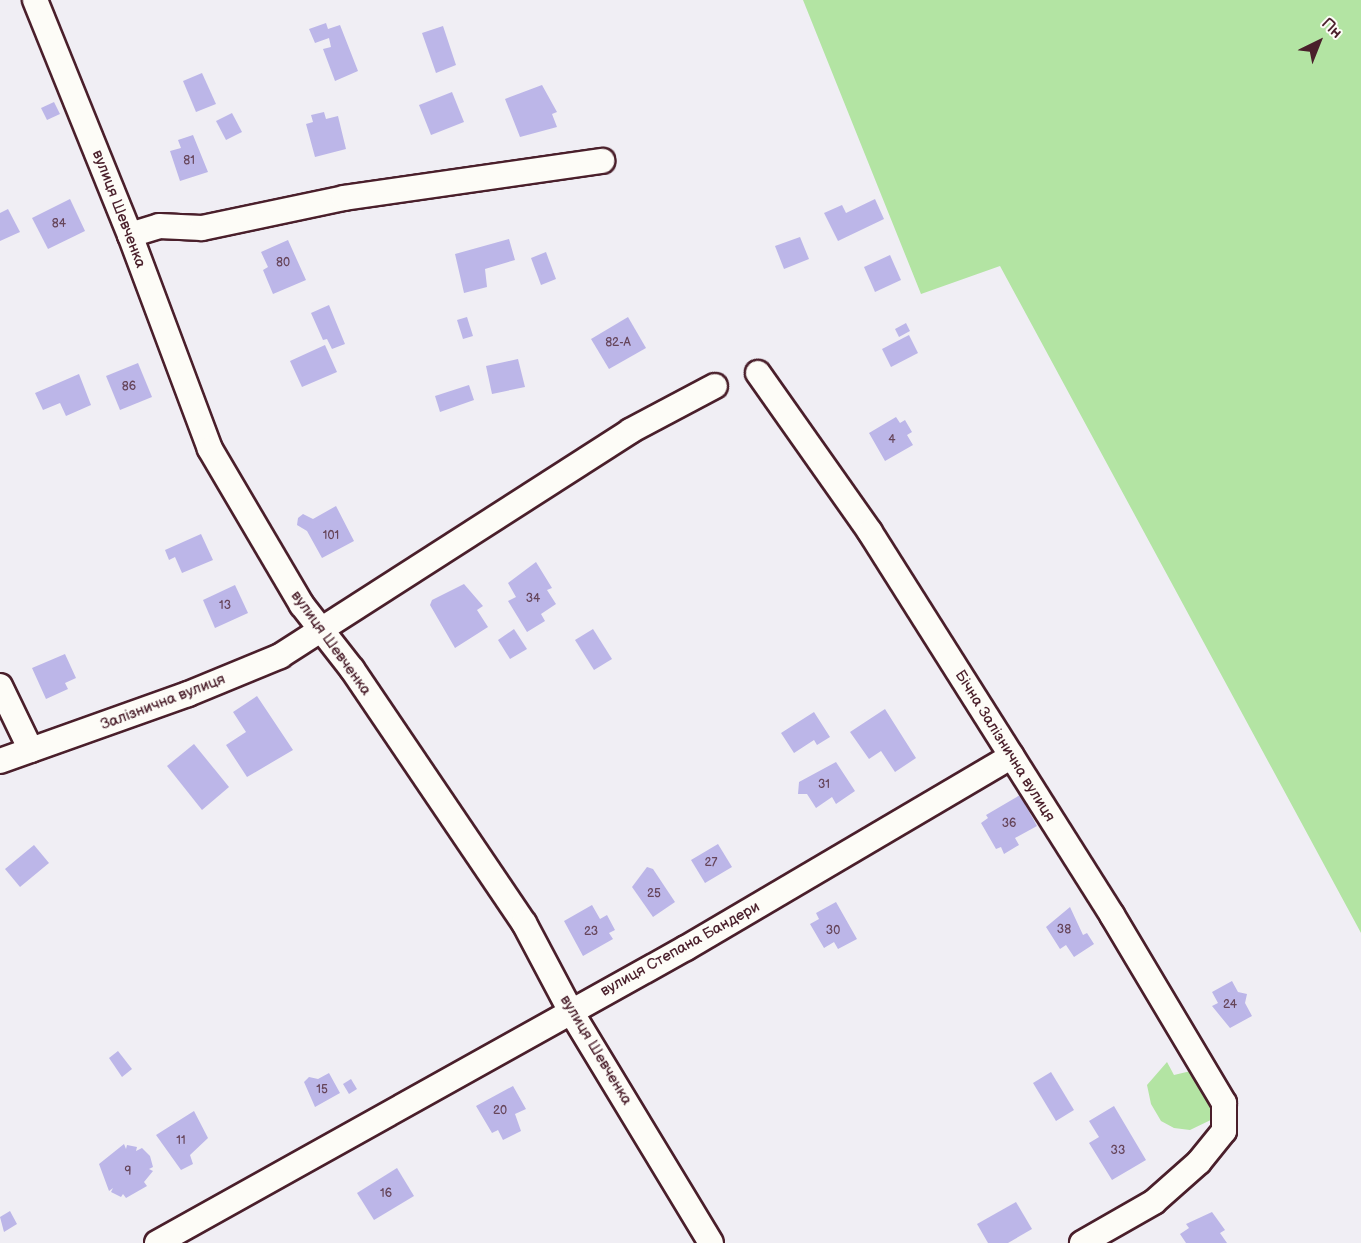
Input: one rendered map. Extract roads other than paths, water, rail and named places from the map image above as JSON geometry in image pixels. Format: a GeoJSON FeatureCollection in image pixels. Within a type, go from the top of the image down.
{"type":"FeatureCollection","features":[{"type":"Feature","properties":{"kind":"street","name":"вулиця Шевченка"},"geometry":{"type":"LineString","coordinates":[[35,0],[130,235],[210,449],[318,628],[352,669],[524,923],[570,1010],[711,1243]]}},
{"type":"Feature","properties":{"kind":"street"},"geometry":{"type":"LineString","coordinates":[[130,235],[159,226],[201,228],[344,198],[602,161]]}},
{"type":"Feature","properties":{"kind":"street","name":"Бічна Залізнична вулиця"},"geometry":{"type":"LineString","coordinates":[[758,373],[870,532],[1012,756],[1224,1103],[1224,1131],[1199,1162],[1155,1202],[1082,1243]]}},
{"type":"Feature","properties":{"kind":"street","name":"Залізнична вулиця"},"geometry":{"type":"LineString","coordinates":[[0,762],[280,656],[318,628],[630,430],[715,386]]}},
{"type":"Feature","properties":{"kind":"street"},"geometry":{"type":"LineString","coordinates":[[0,686],[31,750]]}},
{"type":"Feature","properties":{"kind":"street","name":"вулиця Степана Бандери"},"geometry":{"type":"LineString","coordinates":[[157,1243],[570,1010],[686,948],[1012,756]]}}]}
